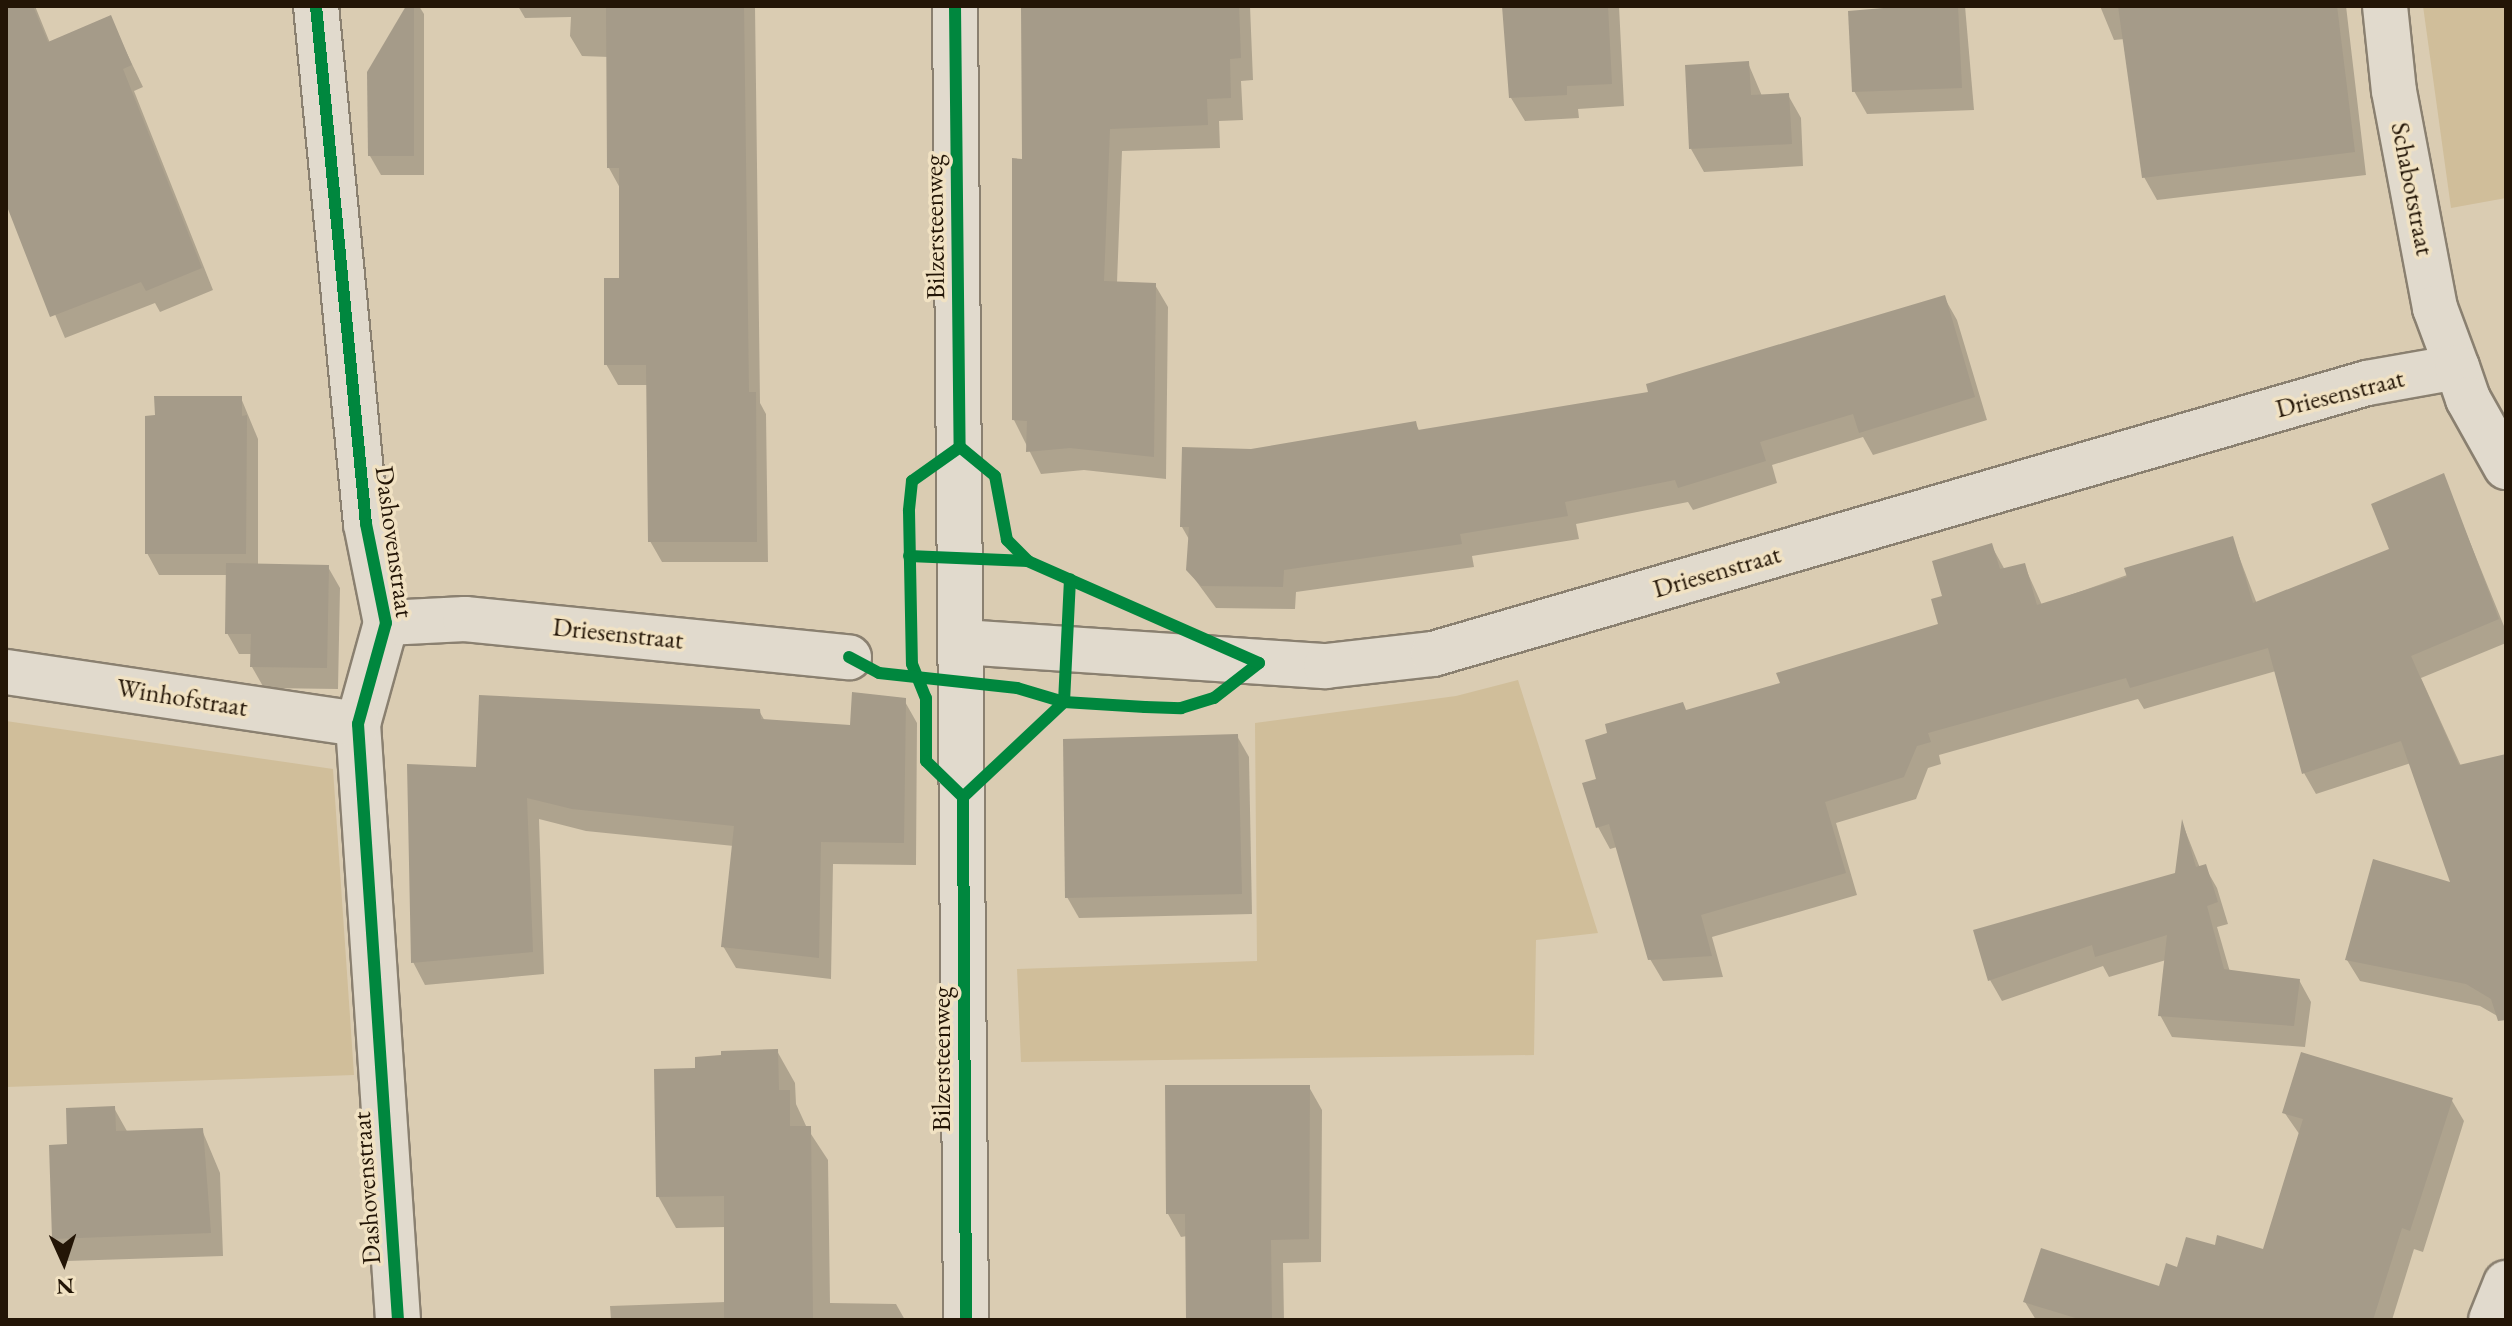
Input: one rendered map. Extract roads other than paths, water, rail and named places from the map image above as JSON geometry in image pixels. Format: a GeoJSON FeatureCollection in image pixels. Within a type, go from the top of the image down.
{"type":"FeatureCollection","features":[{"type":"Feature","properties":{"kind":"street","name":"Dashovenstraat"},"geometry":{"type":"LineString","coordinates":[[316,6],[366,524],[386,623],[358,724],[398,1320]]}},
{"type":"Feature","properties":{"kind":"street","name":"Bilzersteenweg"},"geometry":{"type":"LineString","coordinates":[[955,6],[966,1320]]}},
{"type":"Feature","properties":{"kind":"street","name":"Schabotstraat"},"geometry":{"type":"LineString","coordinates":[[2385,6],[2394,91],[2435,308],[2468,399],[2506,467]]}},
{"type":"Feature","properties":{"kind":"street","name":"Driesenstraat"},"geometry":{"type":"LineString","coordinates":[[962,642],[1326,666],[1433,654],[2367,383],[2457,367]]}},
{"type":"Feature","properties":{"kind":"street","name":"Driesenstraat"},"geometry":{"type":"LineString","coordinates":[[386,623],[465,619],[849,657]]}},
{"type":"Feature","properties":{"kind":"street","name":"Winhofstraat"},"geometry":{"type":"LineString","coordinates":[[7,669],[358,724]]}},
{"type":"Feature","properties":{"kind":"street"},"geometry":{"type":"LineString","coordinates":[[2491,1320],[2506,1283]]}}]}
